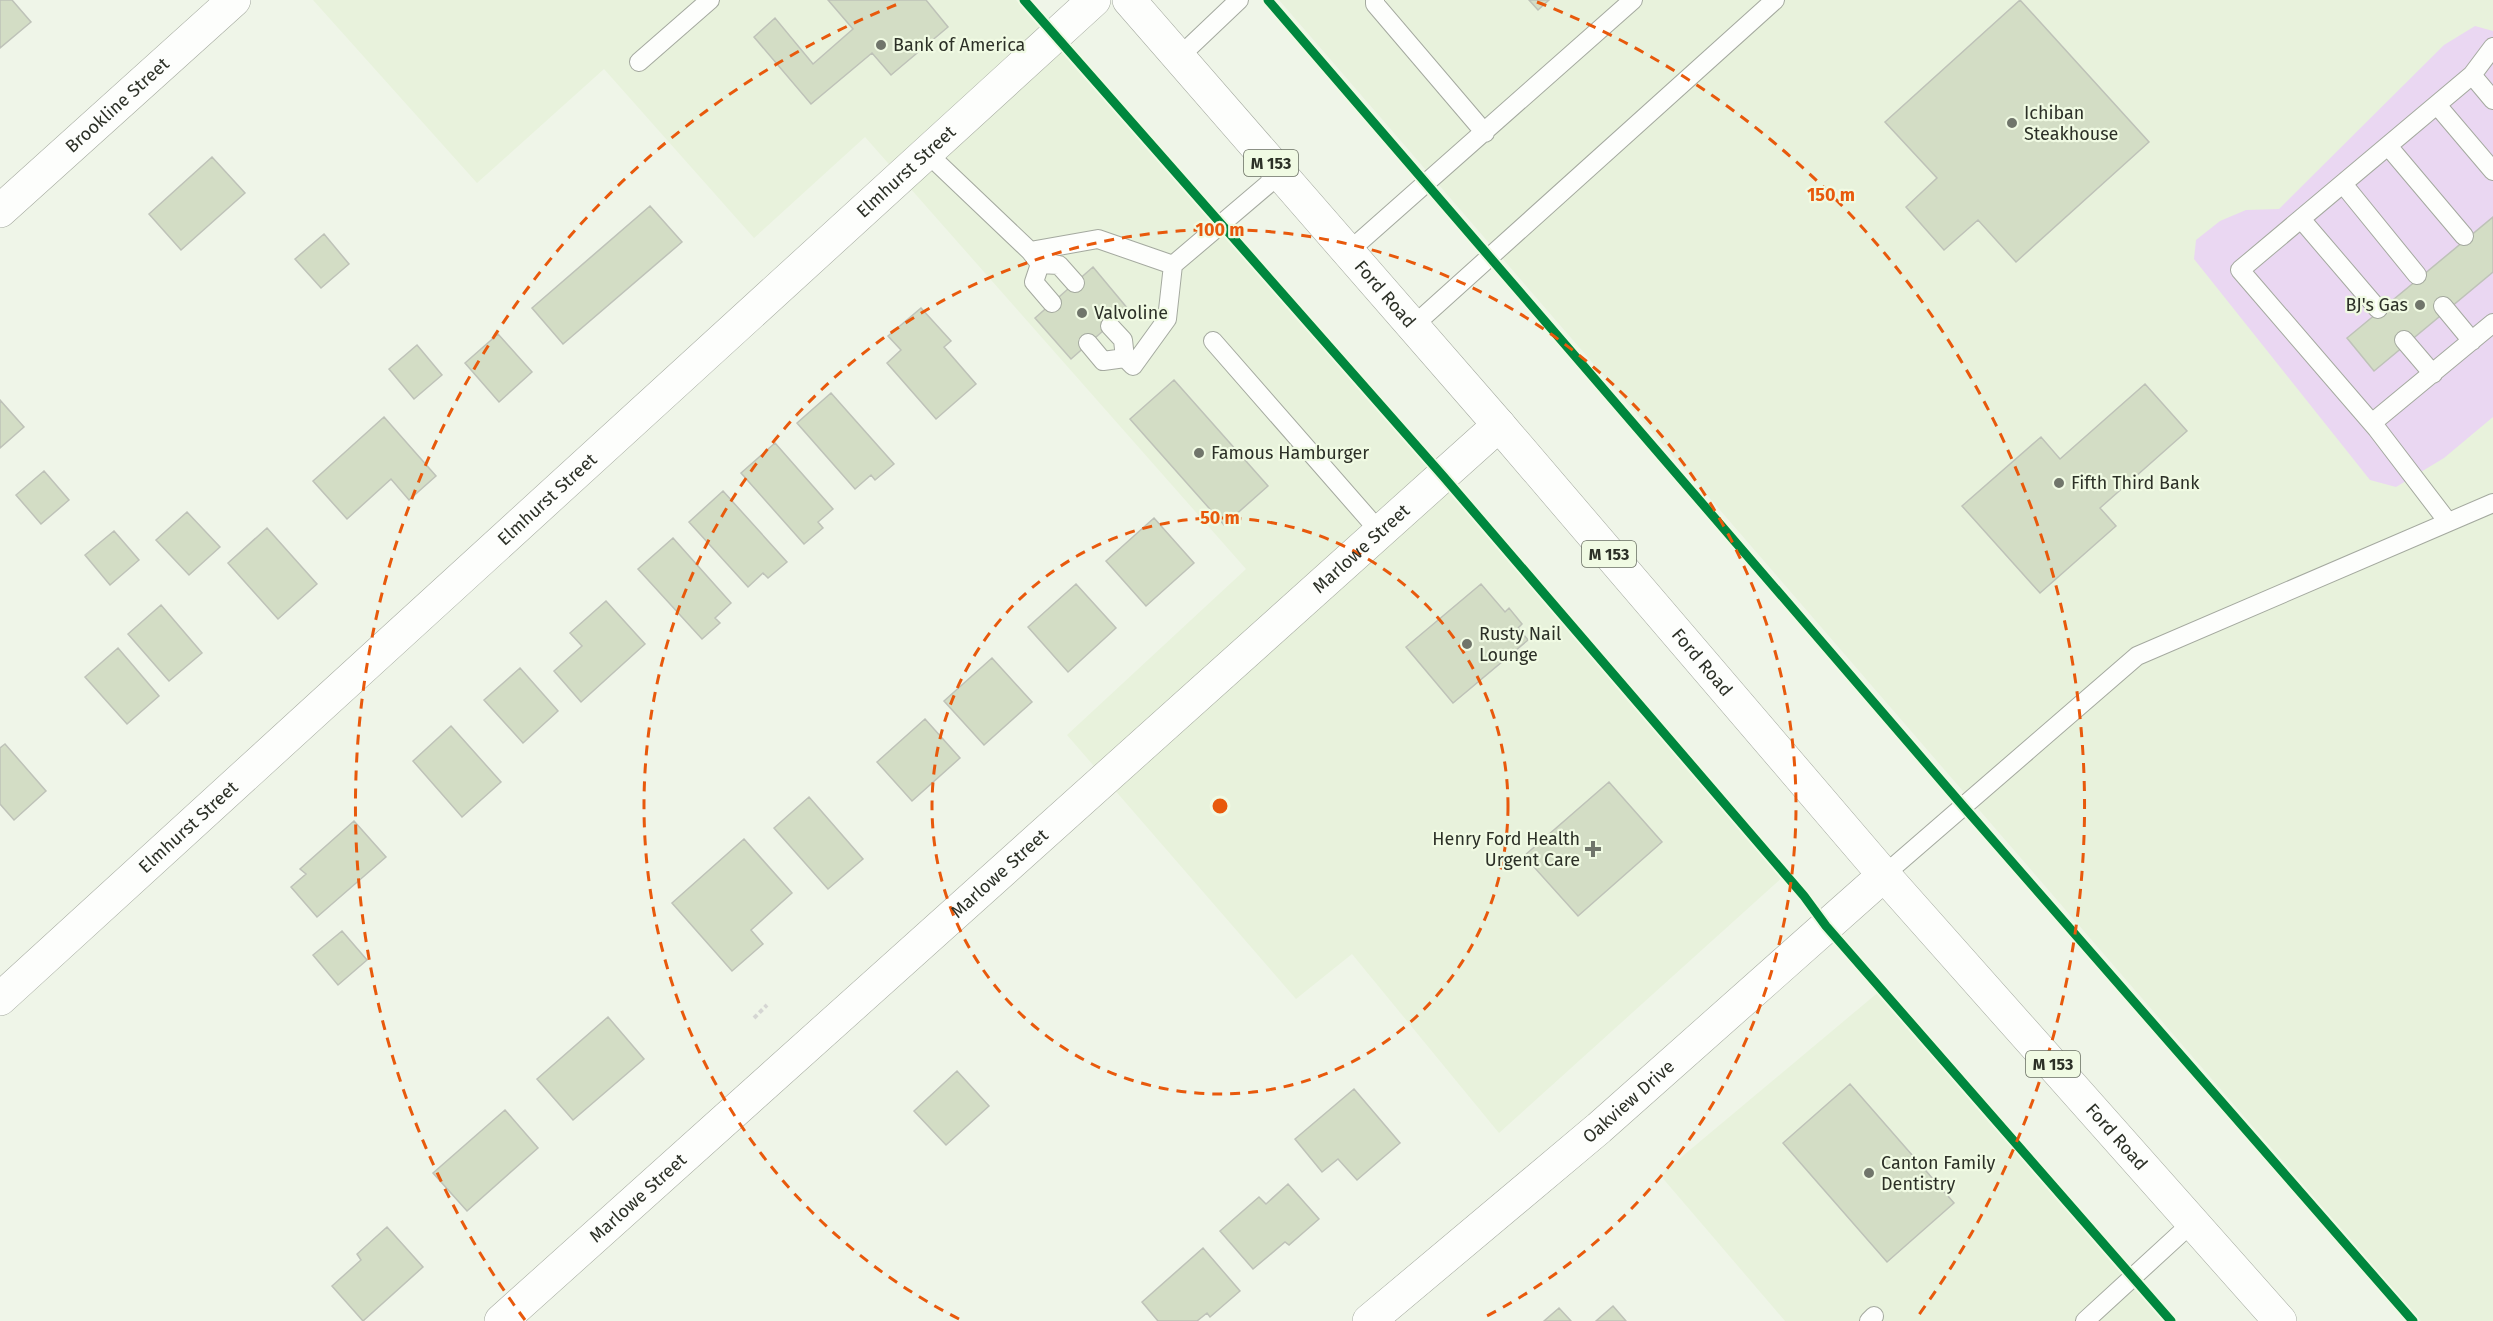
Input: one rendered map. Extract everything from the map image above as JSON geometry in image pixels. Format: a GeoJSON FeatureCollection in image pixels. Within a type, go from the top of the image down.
{"type":"FeatureCollection","features":[{"type":"Feature","properties":{"kind":"street","name":"Brookline Street"},"geometry":{"type":"LineString","coordinates":[[0,211],[234,0]]}},
{"type":"Feature","properties":{"kind":"street","name":"Elmhurst Street"},"geometry":{"type":"LineString","coordinates":[[0,999],[1094,0]]}},
{"type":"Feature","properties":{"kind":"street","name":"Ford Road"},"geometry":{"type":"LineString","coordinates":[[1137,3],[1179,57],[1499,425],[1884,875],[2280,1321]]}},
{"type":"Feature","properties":{"kind":"street","name":"Marlowe Street"},"geometry":{"type":"LineString","coordinates":[[501,1321],[1499,425]]}},
{"type":"Feature","properties":{"kind":"street","name":"Oakview Drive"},"geometry":{"type":"LineString","coordinates":[[1369,1321],[1599,1128],[1884,875]]}},
{"type":"Feature","properties":{"kind":"lane"},"geometry":{"type":"LineString","coordinates":[[639,62],[710,0]]}},
{"type":"Feature","properties":{"kind":"lane"},"geometry":{"type":"LineString","coordinates":[[1179,57],[1239,0]]}},
{"type":"Feature","properties":{"kind":"lane"},"geometry":{"type":"LineString","coordinates":[[1375,0],[1375,4],[1485,133]]}},
{"type":"Feature","properties":{"kind":"lane"},"geometry":{"type":"LineString","coordinates":[[1348,252],[1485,133],[1632,0]]}},
{"type":"Feature","properties":{"kind":"lane"},"geometry":{"type":"LineString","coordinates":[[1413,326],[1775,0]]}},
{"type":"Feature","properties":{"kind":"lane"},"geometry":{"type":"LineString","coordinates":[[2448,522],[2372,423],[2240,270],[2472,75],[2493,47]]}},
{"type":"Feature","properties":{"kind":"lane"},"geometry":{"type":"LineString","coordinates":[[2472,75],[2493,100]]}},
{"type":"Feature","properties":{"kind":"lane"},"geometry":{"type":"LineString","coordinates":[[2437,105],[2493,171]]}},
{"type":"Feature","properties":{"kind":"lane"},"geometry":{"type":"LineString","coordinates":[[2388,146],[2464,236]]}},
{"type":"Feature","properties":{"kind":"lane"},"geometry":{"type":"LineString","coordinates":[[927,153],[1035,257],[1059,265],[1075,283]]}},
{"type":"Feature","properties":{"kind":"lane"},"geometry":{"type":"LineString","coordinates":[[1110,326],[1123,340],[1125,358],[1134,366],[1167,319],[1173,265],[1280,174]]}},
{"type":"Feature","properties":{"kind":"lane"},"geometry":{"type":"LineString","coordinates":[[2343,184],[2417,275]]}},
{"type":"Feature","properties":{"kind":"lane"},"geometry":{"type":"LineString","coordinates":[[2301,219],[2378,309]]}},
{"type":"Feature","properties":{"kind":"lane"},"geometry":{"type":"LineString","coordinates":[[1035,257],[1098,238],[1173,265]]}},
{"type":"Feature","properties":{"kind":"lane"},"geometry":{"type":"LineString","coordinates":[[1035,257],[1034,282],[1052,303]]}},
{"type":"Feature","properties":{"kind":"lane"},"geometry":{"type":"LineString","coordinates":[[2443,306],[2472,341]]}},
{"type":"Feature","properties":{"kind":"lane"},"geometry":{"type":"LineString","coordinates":[[2372,423],[2493,323]]}},
{"type":"Feature","properties":{"kind":"lane"},"geometry":{"type":"LineString","coordinates":[[2404,340],[2433,374]]}},
{"type":"Feature","properties":{"kind":"lane"},"geometry":{"type":"LineString","coordinates":[[1213,341],[1380,532]]}},
{"type":"Feature","properties":{"kind":"lane"},"geometry":{"type":"LineString","coordinates":[[1088,343],[1103,361],[1125,358]]}},
{"type":"Feature","properties":{"kind":"lane"},"geometry":{"type":"LineString","coordinates":[[1884,875],[2137,656],[2493,503]]}},
{"type":"Feature","properties":{"kind":"lane"},"geometry":{"type":"LineString","coordinates":[[2085,1321],[2193,1221]]}},
{"type":"Feature","properties":{"kind":"path"},"geometry":{"type":"LineString","coordinates":[[754,1018],[767,1005]]}},
{"type":"Feature","properties":{"kind":"shaded area"},"geometry":{"type":"Polygon","coordinates":[[[313,0],[1016,0],[1786,874],[1499,1133],[1352,954],[1296,999],[1067,735],[1246,569],[865,137],[754,238],[604,69],[477,183],[313,0]]]}},
{"type":"Feature","properties":{"kind":"shaded area"},"geometry":{"type":"Polygon","coordinates":[[[1279,0],[2493,0],[2493,1321],[2421,1321],[1279,0]]]}},
{"type":"Feature","properties":{"kind":"shaded area"},"geometry":{"type":"Polygon","coordinates":[[[2475,26],[2493,31],[2493,417],[2444,458],[2396,487],[2370,480],[2194,259],[2196,240],[2220,221],[2246,210],[2279,209],[2444,45],[2475,26]]]}},
{"type":"Feature","properties":{"kind":"shaded area"},"geometry":{"type":"Polygon","coordinates":[[[1881,990],[2168,1321],[1785,1321],[1660,1175],[1881,990]]]}},
{"type":"Feature","properties":{"kind":"building"},"geometry":{"type":"Polygon","coordinates":[[[0,0],[12,0],[31,22],[0,48],[0,0]]]}},
{"type":"Feature","properties":{"kind":"building","name":"Bank of America"},"geometry":{"type":"Polygon","coordinates":[[[828,0],[926,0],[948,27],[891,75],[872,53],[811,104],[754,37],[775,18],[813,64],[853,29],[828,0]]]}},
{"type":"Feature","properties":{"kind":"building"},"geometry":{"type":"Polygon","coordinates":[[[1529,0],[1549,0],[1538,10],[1529,0]]]}},
{"type":"Feature","properties":{"kind":"building"},"geometry":{"type":"Polygon","coordinates":[[[2020,0],[2149,142],[2016,262],[1978,220],[1944,250],[1906,207],[1937,178],[1885,122],[2020,0]]]}},
{"type":"Feature","properties":{"kind":"building"},"geometry":{"type":"Polygon","coordinates":[[[212,157],[245,193],[181,250],[149,214],[212,157]]]}},
{"type":"Feature","properties":{"kind":"building"},"geometry":{"type":"Polygon","coordinates":[[[650,206],[682,242],[563,344],[532,308],[650,206]]]}},
{"type":"Feature","properties":{"kind":"building","name":"BJ's Gas"},"geometry":{"type":"Polygon","coordinates":[[[2493,217],[2493,272],[2374,371],[2347,338],[2493,217]]]}},
{"type":"Feature","properties":{"kind":"building"},"geometry":{"type":"Polygon","coordinates":[[[324,234],[349,264],[321,288],[295,259],[324,234]]]}},
{"type":"Feature","properties":{"kind":"building","name":"Valvoline"},"geometry":{"type":"Polygon","coordinates":[[[1093,267],[1128,309],[1071,359],[1035,318],[1093,267]]]}},
{"type":"Feature","properties":{"kind":"building"},"geometry":{"type":"Polygon","coordinates":[[[921,308],[951,341],[944,347],[976,384],[936,419],[887,363],[901,350],[888,336],[921,308]]]}},
{"type":"Feature","properties":{"kind":"building"},"geometry":{"type":"Polygon","coordinates":[[[498,334],[532,372],[499,402],[465,363],[498,334]]]}},
{"type":"Feature","properties":{"kind":"building"},"geometry":{"type":"Polygon","coordinates":[[[417,345],[442,375],[414,399],[389,369],[417,345]]]}},
{"type":"Feature","properties":{"kind":"building","name":"Famous Hamburger"},"geometry":{"type":"Polygon","coordinates":[[[1174,380],[1268,486],[1224,525],[1130,419],[1174,380]]]}},
{"type":"Feature","properties":{"kind":"building","name":"Fifth Third Bank"},"geometry":{"type":"Polygon","coordinates":[[[2145,384],[2187,431],[2100,508],[2116,526],[2040,593],[1962,506],[2041,437],[2060,459],[2145,384]]]}},
{"type":"Feature","properties":{"kind":"building"},"geometry":{"type":"Polygon","coordinates":[[[831,393],[894,464],[875,480],[871,475],[855,489],[797,423],[831,393]]]}},
{"type":"Feature","properties":{"kind":"building"},"geometry":{"type":"Polygon","coordinates":[[[0,400],[24,427],[0,448],[0,400]]]}},
{"type":"Feature","properties":{"kind":"building"},"geometry":{"type":"Polygon","coordinates":[[[384,417],[436,476],[409,500],[391,479],[347,519],[313,481],[384,417]]]}},
{"type":"Feature","properties":{"kind":"building"},"geometry":{"type":"Polygon","coordinates":[[[775,443],[833,509],[818,522],[823,528],[804,544],[741,473],[775,443]]]}},
{"type":"Feature","properties":{"kind":"building"},"geometry":{"type":"Polygon","coordinates":[[[44,471],[69,500],[41,524],[16,495],[44,471]]]}},
{"type":"Feature","properties":{"kind":"building"},"geometry":{"type":"Polygon","coordinates":[[[723,491],[787,562],[768,578],[763,573],[748,587],[689,522],[723,491]]]}},
{"type":"Feature","properties":{"kind":"building"},"geometry":{"type":"Polygon","coordinates":[[[187,512],[220,547],[189,575],[156,540],[187,512]]]}},
{"type":"Feature","properties":{"kind":"building"},"geometry":{"type":"Polygon","coordinates":[[[1154,518],[1194,563],[1146,606],[1106,561],[1154,518]]]}},
{"type":"Feature","properties":{"kind":"building"},"geometry":{"type":"Polygon","coordinates":[[[267,528],[317,584],[278,619],[228,563],[267,528]]]}},
{"type":"Feature","properties":{"kind":"building"},"geometry":{"type":"Polygon","coordinates":[[[114,531],[139,560],[110,585],[85,555],[114,531]]]}},
{"type":"Feature","properties":{"kind":"building"},"geometry":{"type":"Polygon","coordinates":[[[673,538],[731,603],[715,618],[720,623],[702,639],[638,569],[673,538]]]}},
{"type":"Feature","properties":{"kind":"building"},"geometry":{"type":"Polygon","coordinates":[[[1076,584],[1116,628],[1068,672],[1028,627],[1076,584]]]}},
{"type":"Feature","properties":{"kind":"building","name":"Rusty Nail Lounge"},"geometry":{"type":"Polygon","coordinates":[[[1481,584],[1505,612],[1509,608],[1522,624],[1518,628],[1528,640],[1453,703],[1406,647],[1481,584]]]}},
{"type":"Feature","properties":{"kind":"building"},"geometry":{"type":"Polygon","coordinates":[[[606,601],[645,644],[581,702],[554,671],[582,646],[570,633],[606,601]]]}},
{"type":"Feature","properties":{"kind":"building"},"geometry":{"type":"Polygon","coordinates":[[[161,605],[202,653],[169,681],[128,634],[161,605]]]}},
{"type":"Feature","properties":{"kind":"building"},"geometry":{"type":"Polygon","coordinates":[[[118,648],[159,696],[127,724],[85,677],[118,648]]]}},
{"type":"Feature","properties":{"kind":"building"},"geometry":{"type":"Polygon","coordinates":[[[992,658],[1032,702],[984,745],[944,701],[992,658]]]}},
{"type":"Feature","properties":{"kind":"building"},"geometry":{"type":"Polygon","coordinates":[[[520,668],[558,711],[523,743],[484,700],[520,668]]]}},
{"type":"Feature","properties":{"kind":"building"},"geometry":{"type":"Polygon","coordinates":[[[925,719],[960,758],[912,801],[877,762],[925,719]]]}},
{"type":"Feature","properties":{"kind":"building"},"geometry":{"type":"Polygon","coordinates":[[[451,726],[501,782],[462,817],[413,761],[451,726]]]}},
{"type":"Feature","properties":{"kind":"building"},"geometry":{"type":"Polygon","coordinates":[[[5,744],[46,791],[14,820],[0,804],[0,748],[5,744]]]}},
{"type":"Feature","properties":{"kind":"building","name":"Henry Ford Health Urgent Care"},"geometry":{"type":"Polygon","coordinates":[[[1609,782],[1662,842],[1578,916],[1524,856],[1609,782]]]}},
{"type":"Feature","properties":{"kind":"building"},"geometry":{"type":"Polygon","coordinates":[[[809,797],[863,859],[828,889],[774,828],[809,797]]]}},
{"type":"Feature","properties":{"kind":"building"},"geometry":{"type":"Polygon","coordinates":[[[354,821],[386,857],[317,917],[291,887],[306,874],[300,869],[354,821]]]}},
{"type":"Feature","properties":{"kind":"building"},"geometry":{"type":"Polygon","coordinates":[[[744,839],[792,893],[751,930],[763,944],[732,971],[672,903],[744,839]]]}},
{"type":"Feature","properties":{"kind":"building"},"geometry":{"type":"Polygon","coordinates":[[[342,931],[367,960],[338,985],[313,955],[342,931]]]}},
{"type":"Feature","properties":{"kind":"building"},"geometry":{"type":"Polygon","coordinates":[[[608,1017],[644,1059],[573,1120],[537,1079],[608,1017]]]}},
{"type":"Feature","properties":{"kind":"building"},"geometry":{"type":"Polygon","coordinates":[[[957,1071],[989,1106],[946,1145],[914,1111],[957,1071]]]}},
{"type":"Feature","properties":{"kind":"building","name":"Canton Family Dentistry"},"geometry":{"type":"Polygon","coordinates":[[[1850,1084],[1954,1203],[1887,1262],[1783,1143],[1850,1084]]]}},
{"type":"Feature","properties":{"kind":"building"},"geometry":{"type":"Polygon","coordinates":[[[1354,1089],[1400,1143],[1357,1180],[1338,1159],[1322,1172],[1295,1139],[1354,1089]]]}},
{"type":"Feature","properties":{"kind":"building"},"geometry":{"type":"Polygon","coordinates":[[[505,1110],[538,1148],[467,1211],[433,1173],[505,1110]]]}},
{"type":"Feature","properties":{"kind":"building"},"geometry":{"type":"Polygon","coordinates":[[[1288,1184],[1319,1219],[1289,1245],[1285,1242],[1253,1269],[1220,1231],[1259,1197],[1266,1204],[1288,1184]]]}},
{"type":"Feature","properties":{"kind":"building"},"geometry":{"type":"Polygon","coordinates":[[[387,1227],[423,1267],[363,1321],[332,1286],[361,1260],[357,1254],[387,1227]]]}},
{"type":"Feature","properties":{"kind":"building"},"geometry":{"type":"Polygon","coordinates":[[[1203,1248],[1240,1291],[1210,1317],[1207,1313],[1197,1321],[1158,1321],[1142,1302],[1203,1248]]]}},
{"type":"Feature","properties":{"kind":"building"},"geometry":{"type":"Polygon","coordinates":[[[1613,1306],[1626,1321],[1596,1321],[1613,1306]]]}},
{"type":"Feature","properties":{"kind":"building"},"geometry":{"type":"Polygon","coordinates":[[[1559,1308],[1571,1321],[1544,1321],[1559,1308]]]}},
{"type":"Feature","properties":{"kind":"cycle path"},"geometry":{"type":"LineString","coordinates":[[1024,0],[1443,476],[1804,896],[1826,926],[2171,1321]]}},
{"type":"Feature","properties":{"kind":"cycle path"},"geometry":{"type":"LineString","coordinates":[[1268,0],[1963,806],[2413,1321]]}},
{"type":"Feature","properties":{"kind":"place","name":"Bank of America"},"geometry":{"type":"Point","coordinates":[881,45]}},
{"type":"Feature","properties":{"kind":"place","name":"Ichiban Steakhouse"},"geometry":{"type":"Point","coordinates":[2012,123]}},
{"type":"Feature","properties":{"kind":"place","name":"BJ's Gas"},"geometry":{"type":"Point","coordinates":[2420,305]}},
{"type":"Feature","properties":{"kind":"place","name":"Valvoline"},"geometry":{"type":"Point","coordinates":[1082,313]}},
{"type":"Feature","properties":{"kind":"place","name":"Famous Hamburger"},"geometry":{"type":"Point","coordinates":[1199,453]}},
{"type":"Feature","properties":{"kind":"place","name":"Fifth Third Bank"},"geometry":{"type":"Point","coordinates":[2059,483]}},
{"type":"Feature","properties":{"kind":"place","name":"Rusty Nail Lounge"},"geometry":{"type":"Point","coordinates":[1467,644]}},
{"type":"Feature","properties":{"kind":"place","name":"Henry Ford Health Urgent Care"},"geometry":{"type":"Point","coordinates":[1593,849]}},
{"type":"Feature","properties":{"kind":"place","name":"Canton Family Dentistry"},"geometry":{"type":"Point","coordinates":[1869,1173]}}]}
